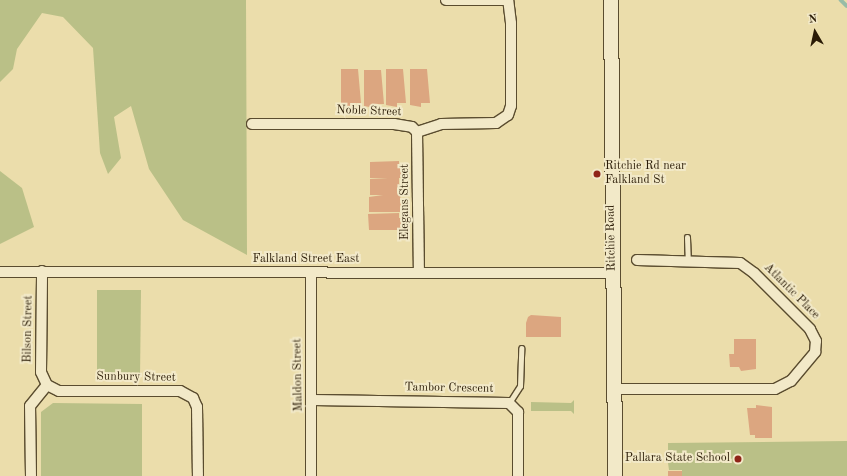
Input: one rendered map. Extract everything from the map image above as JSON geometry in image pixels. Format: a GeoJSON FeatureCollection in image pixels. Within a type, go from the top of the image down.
{"type":"FeatureCollection","features":[{"type":"Feature","properties":{"kind":"street"},"geometry":{"type":"LineString","coordinates":[[417,132],[441,124],[496,123],[508,115],[510,106],[511,30],[508,0],[446,0]]}},
{"type":"Feature","properties":{"kind":"street","name":"Ritchie Road"},"geometry":{"type":"LineString","coordinates":[[611,0],[612,273],[616,390],[615,476]]}},
{"type":"Feature","properties":{"kind":"street","name":"Noble Street"},"geometry":{"type":"LineString","coordinates":[[252,124],[394,124],[412,127],[417,132]]}},
{"type":"Feature","properties":{"kind":"street","name":"Elegans Street"},"geometry":{"type":"LineString","coordinates":[[417,132],[419,273]]}},
{"type":"Feature","properties":{"kind":"street","name":"Atlantic Place"},"geometry":{"type":"LineString","coordinates":[[616,390],[776,388],[791,381],[816,352],[816,341],[810,329],[754,273],[740,263],[688,260],[637,260]]}},
{"type":"Feature","properties":{"kind":"street","name":"Falkland Street East"},"geometry":{"type":"LineString","coordinates":[[0,272],[42,271],[311,274],[612,273]]}},
{"type":"Feature","properties":{"kind":"street","name":"Bilson Street"},"geometry":{"type":"LineString","coordinates":[[42,271],[41,372],[47,385]]}},
{"type":"Feature","properties":{"kind":"street","name":"Maldon Street"},"geometry":{"type":"LineString","coordinates":[[311,274],[313,400],[311,476]]}},
{"type":"Feature","properties":{"kind":"street"},"geometry":{"type":"LineString","coordinates":[[31,476],[30,406],[47,385]]}},
{"type":"Feature","properties":{"kind":"street","name":"Sunbury Street"},"geometry":{"type":"LineString","coordinates":[[47,385],[59,391],[180,391],[193,398],[197,407],[198,476]]}},
{"type":"Feature","properties":{"kind":"street","name":"Tambor Crescent"},"geometry":{"type":"LineString","coordinates":[[313,400],[509,403],[518,412],[518,476]]}},
{"type":"Feature","properties":{"kind":"lane"},"geometry":{"type":"LineString","coordinates":[[687,237],[688,260]]}},
{"type":"Feature","properties":{"kind":"lane"},"geometry":{"type":"LineString","coordinates":[[509,403],[520,386],[521,348]]}},
{"type":"Feature","properties":{"kind":"green space"},"geometry":{"type":"Polygon","coordinates":[[[0,0],[246,0],[247,255],[183,220],[149,169],[131,106],[114,117],[121,158],[108,174],[100,153],[93,48],[63,17],[42,13],[17,49],[13,69],[0,82],[0,0]]]}},
{"type":"Feature","properties":{"kind":"green space"},"geometry":{"type":"Polygon","coordinates":[[[0,171],[22,188],[34,227],[0,244],[0,171]]]}},
{"type":"Feature","properties":{"kind":"green space"},"geometry":{"type":"Polygon","coordinates":[[[97,290],[141,290],[140,378],[97,378],[97,290]]]}},
{"type":"Feature","properties":{"kind":"green space"},"geometry":{"type":"Polygon","coordinates":[[[574,400],[574,414],[571,411],[531,411],[531,402],[571,403],[574,400]]]}},
{"type":"Feature","properties":{"kind":"green space"},"geometry":{"type":"Polygon","coordinates":[[[53,403],[142,404],[142,476],[41,476],[41,412],[53,403]]]}},
{"type":"Feature","properties":{"kind":"green space","name":"Pallara State School"},"geometry":{"type":"Polygon","coordinates":[[[847,441],[847,476],[682,476],[682,470],[669,470],[668,463],[668,443],[847,441]]]}},
{"type":"Feature","properties":{"kind":"building"},"geometry":{"type":"Polygon","coordinates":[[[341,69],[358,69],[361,103],[352,103],[352,107],[341,105],[341,69]]]}},
{"type":"Feature","properties":{"kind":"building"},"geometry":{"type":"Polygon","coordinates":[[[386,69],[403,69],[406,103],[397,103],[397,107],[386,105],[386,69]]]}},
{"type":"Feature","properties":{"kind":"building"},"geometry":{"type":"Polygon","coordinates":[[[410,69],[427,69],[430,103],[421,103],[421,107],[410,105],[410,69]]]}},
{"type":"Feature","properties":{"kind":"building"},"geometry":{"type":"Polygon","coordinates":[[[364,70],[381,70],[384,104],[375,104],[375,108],[364,106],[364,70]]]}},
{"type":"Feature","properties":{"kind":"building"},"geometry":{"type":"Polygon","coordinates":[[[399,161],[399,166],[402,166],[402,178],[399,178],[399,184],[402,184],[400,200],[403,200],[403,212],[369,212],[369,197],[383,195],[370,195],[370,179],[388,178],[370,178],[370,162],[399,161]]]}},
{"type":"Feature","properties":{"kind":"building"},"geometry":{"type":"Polygon","coordinates":[[[399,213],[399,218],[403,218],[403,230],[369,230],[368,214],[399,213]]]}},
{"type":"Feature","properties":{"kind":"building"},"geometry":{"type":"Polygon","coordinates":[[[531,315],[561,317],[561,337],[526,337],[526,323],[528,317],[531,315]]]}},
{"type":"Feature","properties":{"kind":"building"},"geometry":{"type":"Polygon","coordinates":[[[734,339],[756,339],[756,369],[741,371],[739,367],[730,367],[729,354],[734,354],[734,339]]]}},
{"type":"Feature","properties":{"kind":"building"},"geometry":{"type":"Polygon","coordinates":[[[756,405],[772,407],[772,438],[755,438],[755,435],[750,435],[747,408],[756,408],[756,405]]]}},
{"type":"Feature","properties":{"kind":"building"},"geometry":{"type":"Polygon","coordinates":[[[668,471],[682,471],[682,476],[668,476],[668,471]]]}},
{"type":"Feature","properties":{"kind":"waterway"},"geometry":{"type":"LineString","coordinates":[[841,0],[847,6]]}},
{"type":"Feature","properties":{"kind":"place","name":"Ritchie Rd near Falkland St"},"geometry":{"type":"Point","coordinates":[597,174]}},
{"type":"Feature","properties":{"kind":"place","name":"Pallara State School"},"geometry":{"type":"Point","coordinates":[738,459]}}]}
